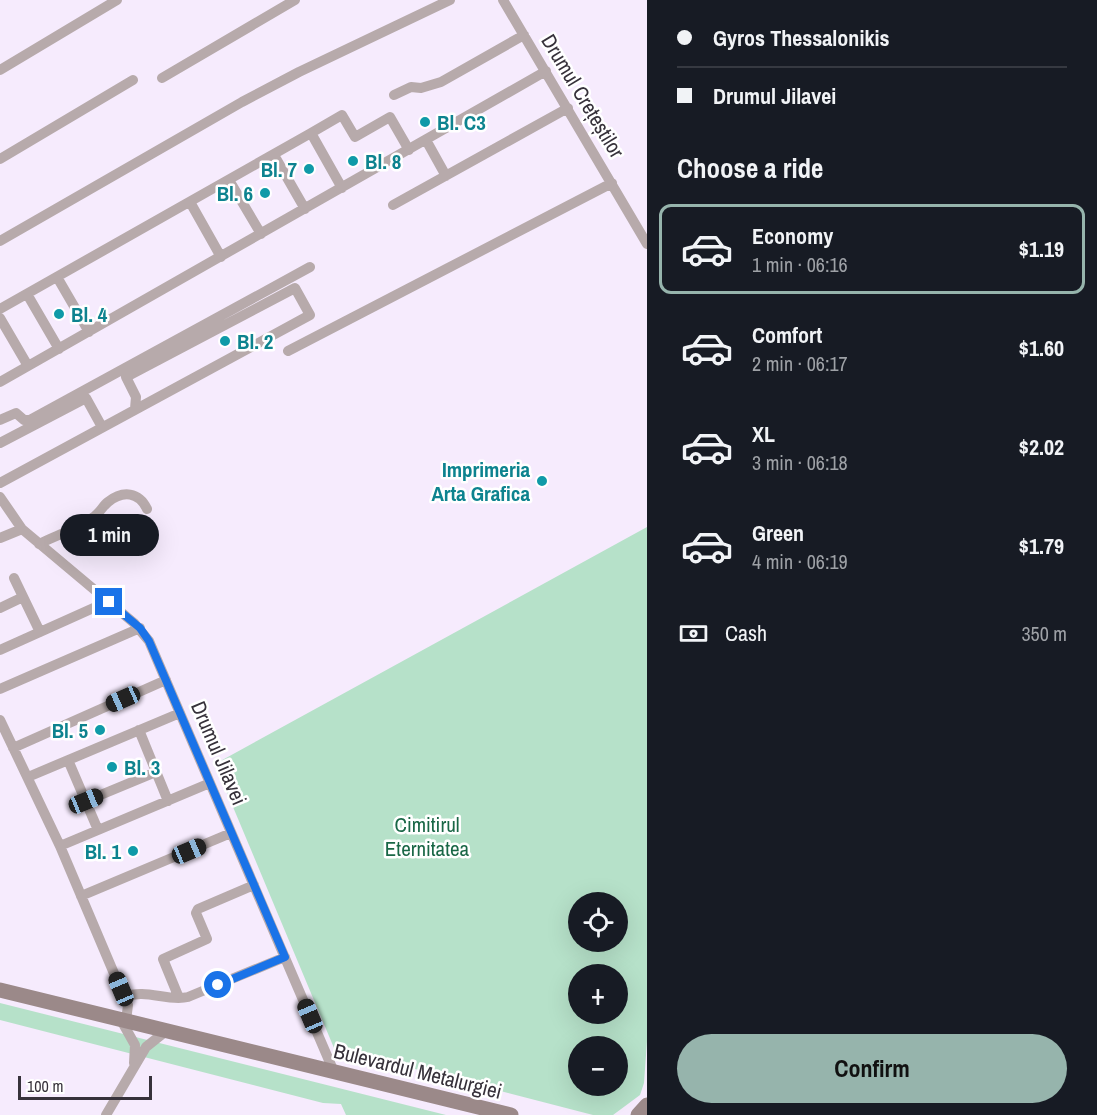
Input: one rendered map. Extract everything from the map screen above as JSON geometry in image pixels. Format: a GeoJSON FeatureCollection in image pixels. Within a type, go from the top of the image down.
{"type":"FeatureCollection","features":[{"type":"Feature","properties":{"kind":"main road","name":"Bulevardul Metalurgiei"},"geometry":{"type":"LineString","coordinates":[[0,990],[511,1115]]}},
{"type":"Feature","properties":{"kind":"main road"},"geometry":{"type":"LineString","coordinates":[[638,1115],[647,1105]]}},
{"type":"Feature","properties":{"kind":"street"},"geometry":{"type":"LineString","coordinates":[[0,70],[117,0]]}},
{"type":"Feature","properties":{"kind":"street"},"geometry":{"type":"LineString","coordinates":[[162,78],[295,0]]}},
{"type":"Feature","properties":{"kind":"street"},"geometry":{"type":"LineString","coordinates":[[0,241],[242,102],[309,67],[450,0]]}},
{"type":"Feature","properties":{"kind":"street","name":"Drumul Crețeștilor"},"geometry":{"type":"LineString","coordinates":[[503,0],[647,244]]}},
{"type":"Feature","properties":{"kind":"street"},"geometry":{"type":"LineString","coordinates":[[394,95],[411,87],[421,88],[441,82],[524,35]]}},
{"type":"Feature","properties":{"kind":"street"},"geometry":{"type":"LineString","coordinates":[[0,382],[546,71]]}},
{"type":"Feature","properties":{"kind":"street"},"geometry":{"type":"LineString","coordinates":[[0,159],[133,80]]}},
{"type":"Feature","properties":{"kind":"street"},"geometry":{"type":"LineString","coordinates":[[393,205],[568,108]]}},
{"type":"Feature","properties":{"kind":"street"},"geometry":{"type":"LineString","coordinates":[[0,309],[342,115],[355,137],[390,117],[409,150]]}},
{"type":"Feature","properties":{"kind":"street"},"geometry":{"type":"LineString","coordinates":[[312,133],[342,188]]}},
{"type":"Feature","properties":{"kind":"street"},"geometry":{"type":"LineString","coordinates":[[426,140],[446,176]]}},
{"type":"Feature","properties":{"kind":"street"},"geometry":{"type":"LineString","coordinates":[[274,155],[305,209]]}},
{"type":"Feature","properties":{"kind":"street"},"geometry":{"type":"LineString","coordinates":[[229,180],[261,234]]}},
{"type":"Feature","properties":{"kind":"street"},"geometry":{"type":"LineString","coordinates":[[288,351],[612,183]]}},
{"type":"Feature","properties":{"kind":"street"},"geometry":{"type":"LineString","coordinates":[[190,202],[221,256]]}},
{"type":"Feature","properties":{"kind":"street"},"geometry":{"type":"LineString","coordinates":[[0,420],[16,413],[24,420],[30,420],[310,267]]}},
{"type":"Feature","properties":{"kind":"street"},"geometry":{"type":"LineString","coordinates":[[57,277],[89,332]]}},
{"type":"Feature","properties":{"kind":"street"},"geometry":{"type":"LineString","coordinates":[[0,483],[310,315],[295,288],[126,377],[140,406]]}},
{"type":"Feature","properties":{"kind":"street"},"geometry":{"type":"LineString","coordinates":[[27,294],[59,349]]}},
{"type":"Feature","properties":{"kind":"street"},"geometry":{"type":"LineString","coordinates":[[0,318],[28,366]]}},
{"type":"Feature","properties":{"kind":"street"},"geometry":{"type":"LineString","coordinates":[[0,443],[86,398],[102,427]]}},
{"type":"Feature","properties":{"kind":"street"},"geometry":{"type":"LineString","coordinates":[[39,544],[96,516],[108,501],[123,495],[129,494],[140,498],[147,509]]}},
{"type":"Feature","properties":{"kind":"street","name":"Drumul Jilavei"},"geometry":{"type":"LineString","coordinates":[[0,497],[22,529],[140,628],[149,641],[334,1072]]}},
{"type":"Feature","properties":{"kind":"street"},"geometry":{"type":"LineString","coordinates":[[0,538],[22,529]]}},
{"type":"Feature","properties":{"kind":"street"},"geometry":{"type":"LineString","coordinates":[[14,578],[40,632]]}},
{"type":"Feature","properties":{"kind":"street"},"geometry":{"type":"LineString","coordinates":[[0,608],[23,597]]}},
{"type":"Feature","properties":{"kind":"street"},"geometry":{"type":"LineString","coordinates":[[0,650],[109,602]]}},
{"type":"Feature","properties":{"kind":"street"},"geometry":{"type":"LineString","coordinates":[[0,689],[140,628]]}},
{"type":"Feature","properties":{"kind":"street"},"geometry":{"type":"LineString","coordinates":[[13,748],[166,680]]}},
{"type":"Feature","properties":{"kind":"street"},"geometry":{"type":"LineString","coordinates":[[28,777],[180,713]]}},
{"type":"Feature","properties":{"kind":"street"},"geometry":{"type":"LineString","coordinates":[[0,720],[60,846],[128,1005],[124,1021],[135,1045],[134,1066]]}},
{"type":"Feature","properties":{"kind":"street"},"geometry":{"type":"LineString","coordinates":[[138,730],[168,801]]}},
{"type":"Feature","properties":{"kind":"street"},"geometry":{"type":"LineString","coordinates":[[68,760],[98,830]]}},
{"type":"Feature","properties":{"kind":"street"},"geometry":{"type":"LineString","coordinates":[[86,801],[156,772]]}},
{"type":"Feature","properties":{"kind":"street"},"geometry":{"type":"LineString","coordinates":[[60,846],[210,783]]}},
{"type":"Feature","properties":{"kind":"street"},"geometry":{"type":"LineString","coordinates":[[81,896],[231,833]]}},
{"type":"Feature","properties":{"kind":"street"},"geometry":{"type":"LineString","coordinates":[[178,998],[163,959],[207,939],[196,910],[254,885]]}},
{"type":"Feature","properties":{"kind":"street"},"geometry":{"type":"LineString","coordinates":[[124,997],[140,993],[178,998],[196,994],[285,957]]}},
{"type":"Feature","properties":{"kind":"street"},"geometry":{"type":"LineString","coordinates":[[106,1115],[148,1044],[166,1031]]}},
{"type":"Feature","properties":{"kind":"green space","name":"Cimitirul Eternitatea"},"geometry":{"type":"Polygon","coordinates":[[[647,527],[647,1041],[644,1083],[640,1095],[613,1115],[593,1115],[334,1048],[215,764],[647,527]]]}},
{"type":"Feature","properties":{"kind":"green space"},"geometry":{"type":"Polygon","coordinates":[[[0,1003],[446,1115],[346,1115],[341,1104],[323,1103],[0,1020],[0,1003]]]}},
{"type":"Feature","properties":{"kind":"place","name":"Bl. C3"},"geometry":{"type":"Point","coordinates":[425,122]}},
{"type":"Feature","properties":{"kind":"place","name":"Bl. 8"},"geometry":{"type":"Point","coordinates":[353,161]}},
{"type":"Feature","properties":{"kind":"place","name":"Bl. 7"},"geometry":{"type":"Point","coordinates":[309,169]}},
{"type":"Feature","properties":{"kind":"place","name":"Bl. 6"},"geometry":{"type":"Point","coordinates":[265,193]}},
{"type":"Feature","properties":{"kind":"place","name":"Bl. 4"},"geometry":{"type":"Point","coordinates":[59,314]}},
{"type":"Feature","properties":{"kind":"place","name":"Bl. 2"},"geometry":{"type":"Point","coordinates":[225,341]}},
{"type":"Feature","properties":{"kind":"place","name":"Imprimeria Arta Grafica"},"geometry":{"type":"Point","coordinates":[542,481]}},
{"type":"Feature","properties":{"kind":"place","name":"Bl. 5"},"geometry":{"type":"Point","coordinates":[100,730]}},
{"type":"Feature","properties":{"kind":"place","name":"Bl. 3"},"geometry":{"type":"Point","coordinates":[112,767]}},
{"type":"Feature","properties":{"kind":"place","name":"Bl. 1"},"geometry":{"type":"Point","coordinates":[133,851]}},
{"type":"Feature","properties":{"kind":"route"},"geometry":{"type":"LineString","coordinates":[[109,602],[140,628],[149,641],[285,957],[218,985]]}}]}
